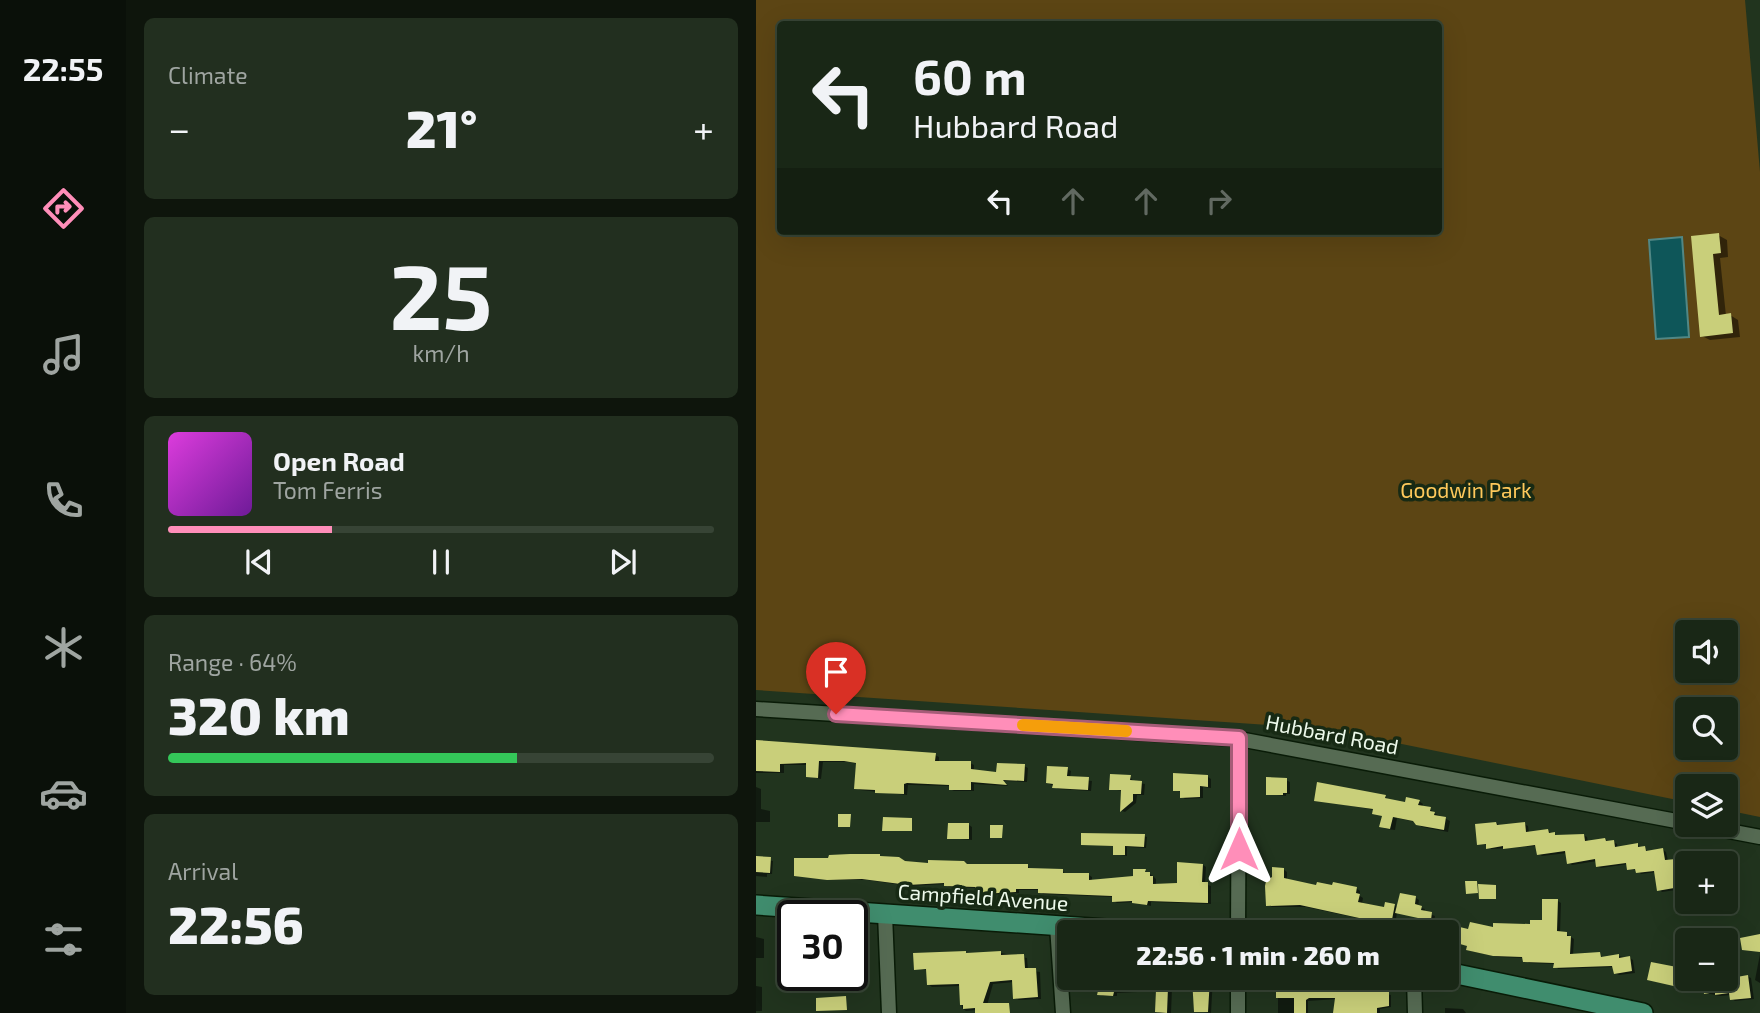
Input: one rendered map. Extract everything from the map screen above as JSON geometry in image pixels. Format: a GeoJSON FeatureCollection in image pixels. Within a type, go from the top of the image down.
{"type":"FeatureCollection","features":[{"type":"Feature","properties":{"kind":"street","name":"Hubbard Road"},"geometry":{"type":"LineString","coordinates":[[756,709],[1239,738],[1675,821]]}},
{"type":"Feature","properties":{"kind":"street"},"geometry":{"type":"LineString","coordinates":[[1238,920],[1239,738]]}},
{"type":"Feature","properties":{"kind":"street","name":"Hubbard Road"},"geometry":{"type":"LineString","coordinates":[[1738,833],[1760,837]]}},
{"type":"Feature","properties":{"kind":"street","name":"Campfield Avenue"},"geometry":{"type":"LineString","coordinates":[[756,905],[1057,926]]}},
{"type":"Feature","properties":{"kind":"street"},"geometry":{"type":"LineString","coordinates":[[885,914],[889,1013]]}},
{"type":"Feature","properties":{"kind":"street"},"geometry":{"type":"LineString","coordinates":[[1459,975],[1643,1013]]}},
{"type":"Feature","properties":{"kind":"street"},"geometry":{"type":"LineString","coordinates":[[1061,990],[1063,1013]]}},
{"type":"Feature","properties":{"kind":"street"},"geometry":{"type":"LineString","coordinates":[[1238,990],[1238,1013]]}},
{"type":"Feature","properties":{"kind":"street"},"geometry":{"type":"LineString","coordinates":[[1414,990],[1415,1013]]}},
{"type":"Feature","properties":{"kind":"green space","name":"Goodwin Park"},"geometry":{"type":"Polygon","coordinates":[[[756,0],[1745,0],[1760,172],[1760,817],[1738,812],[1738,774],[1675,774],[1675,800],[1328,729],[756,690],[756,0]]]}},
{"type":"Feature","properties":{"kind":"water"},"geometry":{"type":"Polygon","coordinates":[[[1682,237],[1689,337],[1656,339],[1649,240],[1682,237]]]}},
{"type":"Feature","properties":{"kind":"building"},"geometry":{"type":"Polygon","coordinates":[[[1719,233],[1721,253],[1713,254],[1719,315],[1731,313],[1733,333],[1700,337],[1691,236],[1719,233]]]}},
{"type":"Feature","properties":{"kind":"building"},"geometry":{"type":"Polygon","coordinates":[[[756,740],[936,753],[935,761],[971,761],[971,769],[996,772],[997,763],[1025,764],[1024,781],[1003,780],[1007,785],[971,782],[971,790],[949,790],[949,785],[907,783],[904,784],[904,794],[875,793],[875,790],[854,789],[856,763],[819,761],[818,778],[806,777],[806,763],[780,764],[780,772],[756,771],[756,740]]]}},
{"type":"Feature","properties":{"kind":"building"},"geometry":{"type":"Polygon","coordinates":[[[1047,766],[1068,767],[1067,776],[1089,777],[1088,790],[1052,788],[1053,784],[1046,783],[1047,766]]]}},
{"type":"Feature","properties":{"kind":"building"},"geometry":{"type":"Polygon","coordinates":[[[1173,773],[1208,775],[1208,787],[1200,786],[1200,797],[1180,798],[1180,791],[1173,791],[1173,773]]]}},
{"type":"Feature","properties":{"kind":"building"},"geometry":{"type":"Polygon","coordinates":[[[1110,774],[1131,775],[1130,780],[1142,781],[1141,794],[1133,794],[1133,801],[1120,812],[1121,790],[1109,790],[1110,774]]]}},
{"type":"Feature","properties":{"kind":"building"},"geometry":{"type":"Polygon","coordinates":[[[1266,777],[1287,778],[1287,793],[1266,795],[1266,777]]]}},
{"type":"Feature","properties":{"kind":"building"},"geometry":{"type":"Polygon","coordinates":[[[1317,782],[1386,795],[1385,798],[1405,802],[1406,797],[1420,800],[1418,805],[1431,807],[1430,811],[1435,812],[1434,815],[1446,817],[1444,830],[1393,817],[1390,829],[1379,827],[1382,816],[1372,814],[1373,809],[1314,801],[1317,782]]]}},
{"type":"Feature","properties":{"kind":"building"},"geometry":{"type":"Polygon","coordinates":[[[838,814],[851,814],[850,827],[838,827],[838,814]]]}},
{"type":"Feature","properties":{"kind":"building"},"geometry":{"type":"Polygon","coordinates":[[[883,817],[912,818],[912,831],[882,831],[883,817]]]}},
{"type":"Feature","properties":{"kind":"building"},"geometry":{"type":"Polygon","coordinates":[[[1525,822],[1526,832],[1548,829],[1549,833],[1555,832],[1555,835],[1584,834],[1585,841],[1605,838],[1606,841],[1614,840],[1615,847],[1638,843],[1638,847],[1645,846],[1646,851],[1663,848],[1665,860],[1675,859],[1675,888],[1657,891],[1654,871],[1636,873],[1635,869],[1627,870],[1626,863],[1596,867],[1595,859],[1567,864],[1565,851],[1537,855],[1535,845],[1486,849],[1486,844],[1477,845],[1475,824],[1525,822]]]}},
{"type":"Feature","properties":{"kind":"building"},"geometry":{"type":"Polygon","coordinates":[[[948,823],[969,823],[969,839],[947,839],[948,823]]]}},
{"type":"Feature","properties":{"kind":"building"},"geometry":{"type":"Polygon","coordinates":[[[990,825],[1003,825],[1002,838],[990,838],[990,825]]]}},
{"type":"Feature","properties":{"kind":"building"},"geometry":{"type":"Polygon","coordinates":[[[1081,833],[1145,834],[1144,847],[1125,846],[1125,855],[1113,855],[1113,846],[1081,845],[1081,833]]]}},
{"type":"Feature","properties":{"kind":"building"},"geometry":{"type":"Polygon","coordinates":[[[880,854],[899,857],[905,861],[928,863],[928,860],[964,861],[967,864],[1028,864],[1028,868],[1063,869],[1063,873],[1089,873],[1089,880],[1133,876],[1133,869],[1146,869],[1145,872],[1150,872],[1150,876],[1153,876],[1153,884],[1177,883],[1177,862],[1203,864],[1202,882],[1208,882],[1208,903],[1148,901],[1147,905],[1132,901],[1112,902],[1112,896],[1038,893],[1038,889],[982,894],[982,890],[975,890],[975,887],[944,886],[944,883],[908,885],[862,879],[827,880],[794,876],[794,858],[828,858],[829,855],[880,854]]]}},
{"type":"Feature","properties":{"kind":"building"},"geometry":{"type":"Polygon","coordinates":[[[756,856],[771,857],[770,873],[756,872],[756,856]]]}},
{"type":"Feature","properties":{"kind":"building"},"geometry":{"type":"Polygon","coordinates":[[[1272,867],[1284,868],[1284,878],[1316,885],[1317,882],[1332,885],[1333,882],[1357,887],[1356,893],[1360,894],[1358,902],[1384,907],[1385,902],[1395,904],[1392,920],[1368,920],[1300,905],[1266,906],[1266,881],[1272,877],[1272,867]]]}},
{"type":"Feature","properties":{"kind":"building"},"geometry":{"type":"Polygon","coordinates":[[[1465,881],[1477,881],[1478,893],[1466,894],[1465,881]]]}},
{"type":"Feature","properties":{"kind":"building"},"geometry":{"type":"Polygon","coordinates":[[[1478,884],[1496,885],[1496,899],[1479,899],[1478,884]]]}},
{"type":"Feature","properties":{"kind":"building"},"geometry":{"type":"Polygon","coordinates":[[[1400,893],[1416,896],[1415,904],[1422,906],[1421,910],[1432,912],[1431,920],[1418,920],[1395,913],[1400,893]]]}},
{"type":"Feature","properties":{"kind":"building"},"geometry":{"type":"Polygon","coordinates":[[[1542,899],[1558,899],[1557,931],[1567,932],[1567,936],[1571,936],[1570,954],[1600,952],[1601,957],[1619,954],[1619,958],[1630,956],[1632,971],[1614,974],[1612,966],[1553,968],[1554,963],[1523,962],[1522,957],[1493,956],[1466,950],[1467,946],[1459,944],[1459,927],[1468,929],[1470,922],[1493,927],[1493,923],[1530,924],[1530,920],[1542,920],[1542,899]]]}},
{"type":"Feature","properties":{"kind":"building"},"geometry":{"type":"Polygon","coordinates":[[[1760,934],[1760,952],[1742,950],[1740,938],[1760,934]]]}},
{"type":"Feature","properties":{"kind":"building"},"geometry":{"type":"Polygon","coordinates":[[[1001,951],[1001,955],[1024,954],[1025,968],[1036,968],[1038,997],[1013,999],[1012,980],[990,982],[983,1003],[1009,1003],[1010,1013],[975,1013],[975,1008],[963,1009],[963,1005],[960,1005],[959,984],[927,985],[926,969],[914,970],[913,953],[1001,951]]]}},
{"type":"Feature","properties":{"kind":"building"},"geometry":{"type":"Polygon","coordinates":[[[1651,962],[1675,967],[1675,986],[1647,980],[1651,962]]]}},
{"type":"Feature","properties":{"kind":"building"},"geometry":{"type":"Polygon","coordinates":[[[1748,975],[1751,998],[1730,1000],[1729,993],[1704,994],[1704,991],[1738,991],[1738,977],[1748,975]]]}},
{"type":"Feature","properties":{"kind":"building"},"geometry":{"type":"Polygon","coordinates":[[[1098,990],[1156,990],[1114,992],[1113,996],[1097,995],[1098,990]]]}},
{"type":"Feature","properties":{"kind":"building"},"geometry":{"type":"Polygon","coordinates":[[[1156,990],[1168,990],[1167,1013],[1155,1012],[1156,990]]]}},
{"type":"Feature","properties":{"kind":"building"},"geometry":{"type":"Polygon","coordinates":[[[1193,990],[1209,990],[1208,1012],[1194,1012],[1193,990]]]}},
{"type":"Feature","properties":{"kind":"building"},"geometry":{"type":"Polygon","coordinates":[[[1276,990],[1374,990],[1389,992],[1389,1006],[1377,1008],[1377,1013],[1333,1013],[1335,998],[1309,998],[1306,1000],[1306,1013],[1294,1013],[1294,998],[1276,998],[1276,990]]]}},
{"type":"Feature","properties":{"kind":"building"},"geometry":{"type":"Polygon","coordinates":[[[846,996],[847,1010],[816,1011],[816,998],[846,996]]]}},
{"type":"Feature","properties":{"kind":"slow traffic"},"geometry":{"type":"LineString","coordinates":[[1023,725],[1126,731]]}},
{"type":"Feature","properties":{"kind":"route"},"geometry":{"type":"LineString","coordinates":[[836,714],[1239,738],[1239,849]]}}]}
